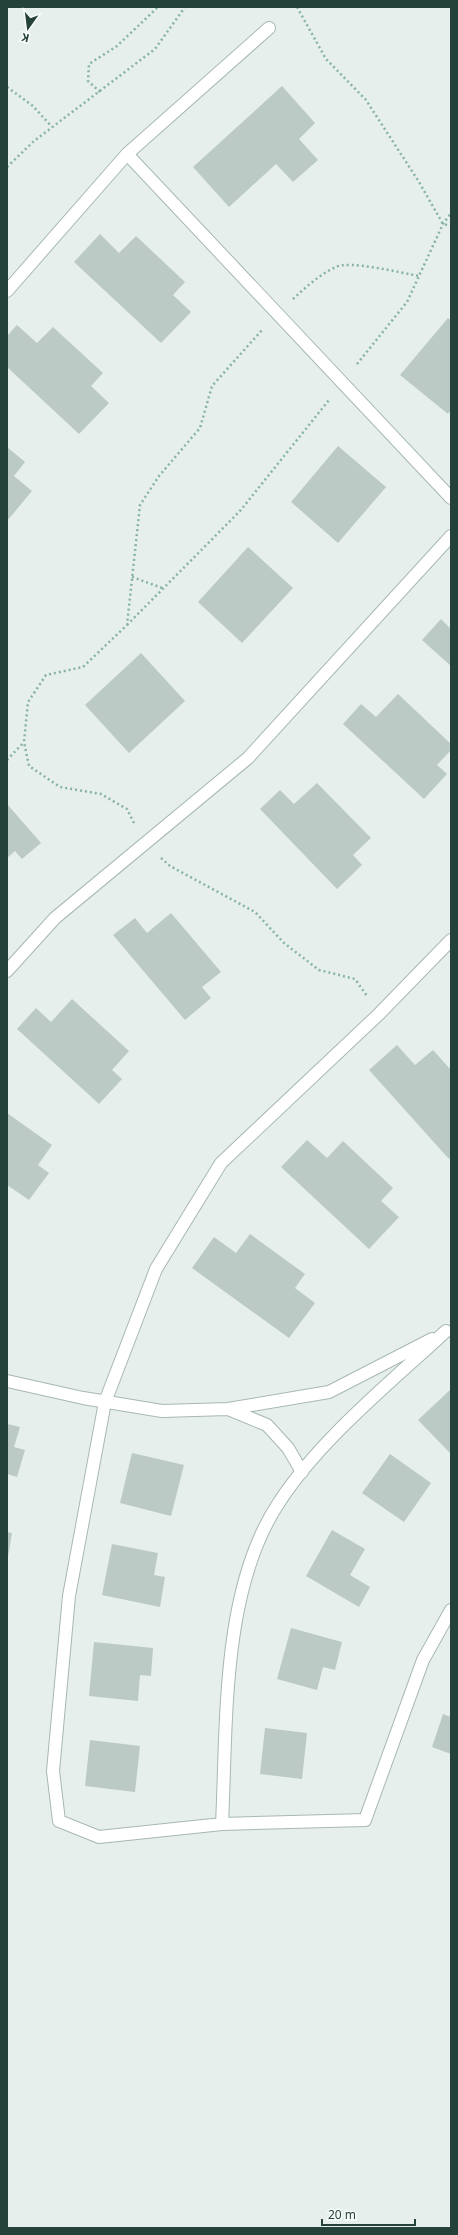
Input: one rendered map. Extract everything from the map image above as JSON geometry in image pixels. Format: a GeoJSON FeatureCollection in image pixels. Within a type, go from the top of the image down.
{"type":"FeatureCollection","features":[{"type":"Feature","properties":{"kind":"street"},"geometry":{"type":"LineString","coordinates":[[7,291],[127,154],[269,28]]}},
{"type":"Feature","properties":{"kind":"street"},"geometry":{"type":"LineString","coordinates":[[127,154],[451,498]]}},
{"type":"Feature","properties":{"kind":"street"},"geometry":{"type":"LineString","coordinates":[[7,971],[55,918],[248,758],[451,536]]}},
{"type":"Feature","properties":{"kind":"street"},"geometry":{"type":"LineString","coordinates":[[451,940],[379,1014],[221,1163],[156,1269],[106,1402],[70,1596],[53,1771],[59,1821],[99,1837],[222,1824],[365,1820],[422,1660],[451,1610]]}},
{"type":"Feature","properties":{"kind":"street"},"geometry":{"type":"LineString","coordinates":[[7,1381],[106,1402],[162,1411],[228,1409],[329,1392],[448,1329]]}},
{"type":"Feature","properties":{"kind":"street"},"geometry":{"type":"LineString","coordinates":[[222,1824],[229,1690],[236,1613],[258,1542],[278,1504],[302,1472],[352,1417],[448,1329]]}},
{"type":"Feature","properties":{"kind":"street"},"geometry":{"type":"LineString","coordinates":[[228,1409],[267,1425],[288,1448],[302,1472]]}},
{"type":"Feature","properties":{"kind":"path"},"geometry":{"type":"LineString","coordinates":[[100,92],[88,81],[89,64],[117,46],[158,7]]}},
{"type":"Feature","properties":{"kind":"path"},"geometry":{"type":"LineString","coordinates":[[7,167],[34,141],[155,49],[185,7]]}},
{"type":"Feature","properties":{"kind":"path"},"geometry":{"type":"LineString","coordinates":[[297,7],[326,59],[366,100],[419,182],[443,224],[451,226]]}},
{"type":"Feature","properties":{"kind":"path"},"geometry":{"type":"LineString","coordinates":[[7,87],[33,106],[52,128]]}},
{"type":"Feature","properties":{"kind":"path"},"geometry":{"type":"LineString","coordinates":[[379,1014],[355,979],[319,970],[284,943],[255,912],[170,866],[144,844],[127,808],[101,794],[60,787],[29,766],[24,742],[28,702],[46,676],[83,667],[165,589],[240,511],[407,302],[443,224],[451,213]]}},
{"type":"Feature","properties":{"kind":"path"},"geometry":{"type":"LineString","coordinates":[[127,625],[140,505],[159,476],[200,428],[212,386],[277,313],[312,282],[337,266],[373,267],[419,276]]}},
{"type":"Feature","properties":{"kind":"path"},"geometry":{"type":"LineString","coordinates":[[132,577],[165,589]]}},
{"type":"Feature","properties":{"kind":"path"},"geometry":{"type":"LineString","coordinates":[[7,760],[24,742]]}},
{"type":"Feature","properties":{"kind":"building"},"geometry":{"type":"Polygon","coordinates":[[[282,86],[315,123],[299,139],[318,160],[293,182],[276,164],[229,207],[193,167],[282,86]]]}},
{"type":"Feature","properties":{"kind":"building"},"geometry":{"type":"Polygon","coordinates":[[[100,234],[119,253],[136,236],[185,282],[173,295],[191,312],[161,343],[74,262],[100,234]]]}},
{"type":"Feature","properties":{"kind":"building"},"geometry":{"type":"Polygon","coordinates":[[[448,318],[451,320],[451,410],[448,414],[400,375],[448,318]]]}},
{"type":"Feature","properties":{"kind":"building"},"geometry":{"type":"Polygon","coordinates":[[[17,325],[37,343],[53,327],[103,373],[91,386],[109,403],[79,434],[7,367],[7,336],[17,325]]]}},
{"type":"Feature","properties":{"kind":"building"},"geometry":{"type":"Polygon","coordinates":[[[338,446],[386,487],[338,543],[291,502],[338,446]]]}},
{"type":"Feature","properties":{"kind":"building"},"geometry":{"type":"Polygon","coordinates":[[[7,447],[25,462],[14,476],[32,491],[7,521],[7,447]]]}},
{"type":"Feature","properties":{"kind":"building"},"geometry":{"type":"Polygon","coordinates":[[[248,547],[293,588],[242,643],[198,602],[248,547]]]}},
{"type":"Feature","properties":{"kind":"building"},"geometry":{"type":"Polygon","coordinates":[[[441,619],[451,629],[451,666],[422,640],[441,619]]]}},
{"type":"Feature","properties":{"kind":"building"},"geometry":{"type":"Polygon","coordinates":[[[141,653],[185,701],[129,753],[85,705],[141,653]]]}},
{"type":"Feature","properties":{"kind":"building"},"geometry":{"type":"Polygon","coordinates":[[[398,694],[451,744],[451,750],[437,765],[447,774],[424,799],[343,724],[361,704],[376,717],[398,694]]]}},
{"type":"Feature","properties":{"kind":"building"},"geometry":{"type":"Polygon","coordinates":[[[317,783],[371,838],[353,855],[362,865],[337,889],[260,809],[280,790],[294,804],[317,783]]]}},
{"type":"Feature","properties":{"kind":"building"},"geometry":{"type":"Polygon","coordinates":[[[7,804],[41,843],[22,859],[15,851],[7,858],[7,804]]]}},
{"type":"Feature","properties":{"kind":"building"},"geometry":{"type":"Polygon","coordinates":[[[171,913],[221,972],[202,987],[211,998],[185,1020],[113,935],[135,918],[147,933],[171,913]]]}},
{"type":"Feature","properties":{"kind":"building"},"geometry":{"type":"Polygon","coordinates":[[[72,999],[129,1051],[112,1070],[122,1079],[99,1104],[17,1029],[36,1008],[51,1022],[72,999]]]}},
{"type":"Feature","properties":{"kind":"building"},"geometry":{"type":"Polygon","coordinates":[[[397,1045],[415,1065],[433,1050],[451,1070],[451,1157],[449,1159],[369,1070],[397,1045]]]}},
{"type":"Feature","properties":{"kind":"building"},"geometry":{"type":"Polygon","coordinates":[[[7,1113],[52,1145],[38,1165],[49,1173],[29,1200],[7,1185],[7,1113]]]}},
{"type":"Feature","properties":{"kind":"building"},"geometry":{"type":"Polygon","coordinates":[[[307,1140],[327,1158],[343,1141],[393,1188],[381,1201],[399,1217],[369,1249],[281,1167],[307,1140]]]}},
{"type":"Feature","properties":{"kind":"building"},"geometry":{"type":"Polygon","coordinates":[[[250,1234],[305,1274],[295,1288],[315,1303],[289,1338],[192,1268],[214,1237],[236,1253],[250,1234]]]}},
{"type":"Feature","properties":{"kind":"building"},"geometry":{"type":"Polygon","coordinates":[[[451,1389],[451,1454],[418,1420],[451,1389]]]}},
{"type":"Feature","properties":{"kind":"building"},"geometry":{"type":"Polygon","coordinates":[[[7,1424],[20,1427],[14,1447],[25,1450],[17,1477],[7,1474],[7,1424]]]}},
{"type":"Feature","properties":{"kind":"building"},"geometry":{"type":"Polygon","coordinates":[[[132,1453],[184,1465],[171,1516],[120,1503],[132,1453]]]}},
{"type":"Feature","properties":{"kind":"building"},"geometry":{"type":"Polygon","coordinates":[[[390,1454],[431,1483],[404,1522],[362,1493],[390,1454]]]}},
{"type":"Feature","properties":{"kind":"building"},"geometry":{"type":"Polygon","coordinates":[[[332,1530],[365,1549],[350,1575],[370,1587],[359,1607],[306,1576],[332,1530]]]}},
{"type":"Feature","properties":{"kind":"building"},"geometry":{"type":"Polygon","coordinates":[[[7,1532],[12,1533],[8,1557],[7,1557],[7,1532]]]}},
{"type":"Feature","properties":{"kind":"building"},"geometry":{"type":"Polygon","coordinates":[[[112,1544],[158,1553],[154,1575],[165,1577],[160,1607],[102,1595],[112,1544]]]}},
{"type":"Feature","properties":{"kind":"building"},"geometry":{"type":"Polygon","coordinates":[[[291,1628],[342,1642],[335,1670],[323,1667],[317,1690],[277,1679],[291,1628]]]}},
{"type":"Feature","properties":{"kind":"building"},"geometry":{"type":"Polygon","coordinates":[[[94,1642],[153,1648],[151,1676],[140,1675],[138,1701],[89,1696],[94,1642]]]}},
{"type":"Feature","properties":{"kind":"building"},"geometry":{"type":"Polygon","coordinates":[[[443,1714],[451,1717],[451,1754],[432,1747],[443,1714]]]}},
{"type":"Feature","properties":{"kind":"building"},"geometry":{"type":"Polygon","coordinates":[[[265,1728],[307,1733],[302,1779],[260,1774],[265,1728]]]}},
{"type":"Feature","properties":{"kind":"building"},"geometry":{"type":"Polygon","coordinates":[[[90,1740],[140,1746],[135,1792],[85,1786],[90,1740]]]}}]}
